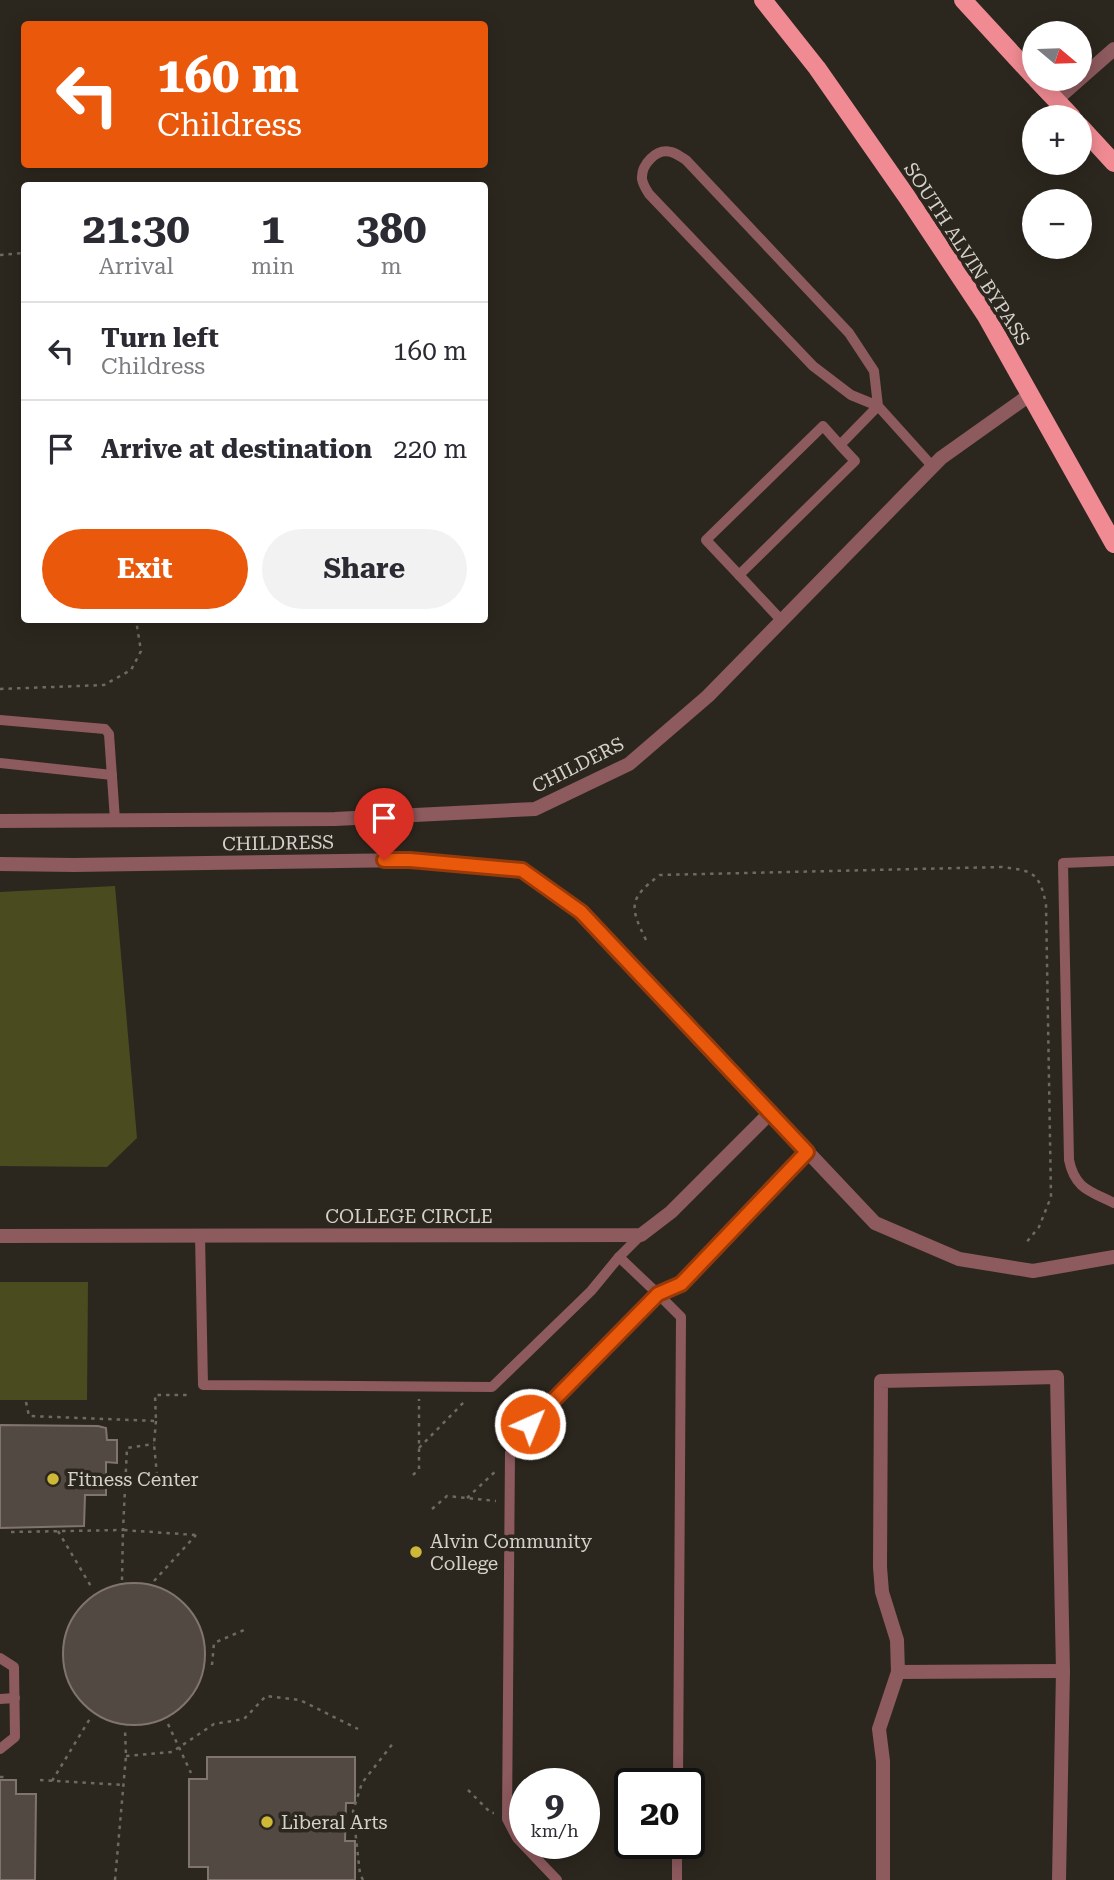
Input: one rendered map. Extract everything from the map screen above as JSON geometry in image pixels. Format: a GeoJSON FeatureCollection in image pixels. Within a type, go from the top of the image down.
{"type":"FeatureCollection","features":[{"type":"Feature","properties":{"kind":"main road","name":"SOUTH ALVIN BYPASS"},"geometry":{"type":"LineString","coordinates":[[763,0],[817,68],[907,197],[985,316],[1114,544]]}},
{"type":"Feature","properties":{"kind":"main road"},"geometry":{"type":"LineString","coordinates":[[963,0],[1022,64]]}},
{"type":"Feature","properties":{"kind":"main road"},"geometry":{"type":"LineString","coordinates":[[1047,91],[1061,105]]}},
{"type":"Feature","properties":{"kind":"main road"},"geometry":{"type":"LineString","coordinates":[[1092,139],[1114,163]]}},
{"type":"Feature","properties":{"kind":"street"},"geometry":{"type":"LineString","coordinates":[[1056,100],[1114,49]]}},
{"type":"Feature","properties":{"kind":"street","name":"CHILDERS"},"geometry":{"type":"LineString","coordinates":[[0,821],[335,819],[535,809],[629,764],[708,696],[942,458],[1031,394]]}},
{"type":"Feature","properties":{"kind":"street","name":"CHILDRESS"},"geometry":{"type":"LineString","coordinates":[[0,863],[74,865],[410,860],[522,870],[581,912],[876,1223],[959,1259],[1033,1271],[1114,1257]]}},
{"type":"Feature","properties":{"kind":"street"},"geometry":{"type":"LineString","coordinates":[[641,1235],[671,1212],[770,1113]]}},
{"type":"Feature","properties":{"kind":"street","name":"COLLEGE CIRCLE"},"geometry":{"type":"LineString","coordinates":[[0,1236],[641,1235]]}},
{"type":"Feature","properties":{"kind":"street"},"geometry":{"type":"LineString","coordinates":[[883,1880],[883,1761],[879,1729],[898,1672],[897,1640],[881,1592],[881,1381],[1057,1377],[1063,1671],[1059,1880]]}},
{"type":"Feature","properties":{"kind":"street"},"geometry":{"type":"LineString","coordinates":[[898,1672],[1063,1671]]}},
{"type":"Feature","properties":{"kind":"lane"},"geometry":{"type":"LineString","coordinates":[[878,405],[874,371],[849,332],[686,160],[670,151],[659,153],[650,160],[643,171],[642,183],[649,194],[813,366],[851,395],[878,405],[933,467]]}},
{"type":"Feature","properties":{"kind":"lane"},"geometry":{"type":"LineString","coordinates":[[840,445],[878,405]]}},
{"type":"Feature","properties":{"kind":"lane"},"geometry":{"type":"LineString","coordinates":[[739,575],[855,461],[823,426],[706,540],[782,621]]}},
{"type":"Feature","properties":{"kind":"lane"},"geometry":{"type":"LineString","coordinates":[[0,720],[105,729],[109,734],[115,820]]}},
{"type":"Feature","properties":{"kind":"lane"},"geometry":{"type":"LineString","coordinates":[[0,763],[111,775]]}},
{"type":"Feature","properties":{"kind":"lane"},"geometry":{"type":"LineString","coordinates":[[1114,861],[1063,863],[1069,1160],[1072,1175],[1082,1186],[1114,1203]]}},
{"type":"Feature","properties":{"kind":"lane"},"geometry":{"type":"LineString","coordinates":[[557,1880],[517,1838],[507,1819],[510,1453],[517,1438],[658,1294],[681,1284],[807,1152]]}},
{"type":"Feature","properties":{"kind":"lane"},"geometry":{"type":"LineString","coordinates":[[200,1235],[203,1385],[492,1387],[591,1290],[641,1235]]}},
{"type":"Feature","properties":{"kind":"lane"},"geometry":{"type":"LineString","coordinates":[[619,1257],[681,1317],[678,1768]]}},
{"type":"Feature","properties":{"kind":"lane"},"geometry":{"type":"LineString","coordinates":[[0,1658],[14,1667],[15,1699],[15,1737],[0,1749]]}},
{"type":"Feature","properties":{"kind":"lane"},"geometry":{"type":"LineString","coordinates":[[0,1699],[15,1699]]}},
{"type":"Feature","properties":{"kind":"lane"},"geometry":{"type":"LineString","coordinates":[[677,1859],[677,1880]]}},
{"type":"Feature","properties":{"kind":"path"},"geometry":{"type":"LineString","coordinates":[[0,255],[21,253]]}},
{"type":"Feature","properties":{"kind":"path"},"geometry":{"type":"LineString","coordinates":[[0,689],[104,685],[131,670],[141,651],[136,623]]}},
{"type":"Feature","properties":{"kind":"path"},"geometry":{"type":"LineString","coordinates":[[646,940],[635,918],[636,900],[642,888],[660,875],[1002,867],[1027,870],[1036,877],[1046,904],[1051,1197],[1039,1227],[1025,1244]]}},
{"type":"Feature","properties":{"kind":"path"},"geometry":{"type":"LineString","coordinates":[[177,1475],[157,1475],[154,1444],[155,1395],[190,1395]]}},
{"type":"Feature","properties":{"kind":"path"},"geometry":{"type":"LineString","coordinates":[[413,1475],[419,1469],[419,1395]]}},
{"type":"Feature","properties":{"kind":"path"},"geometry":{"type":"LineString","coordinates":[[418,1449],[471,1395]]}},
{"type":"Feature","properties":{"kind":"path"},"geometry":{"type":"LineString","coordinates":[[26,1402],[29,1416],[156,1421]]}},
{"type":"Feature","properties":{"kind":"path"},"geometry":{"type":"LineString","coordinates":[[122,1580],[127,1448],[154,1444]]}},
{"type":"Feature","properties":{"kind":"path"},"geometry":{"type":"LineString","coordinates":[[467,1498],[499,1468]]}},
{"type":"Feature","properties":{"kind":"path"},"geometry":{"type":"LineString","coordinates":[[432,1509],[447,1496],[499,1501]]}},
{"type":"Feature","properties":{"kind":"path"},"geometry":{"type":"LineString","coordinates":[[11,1532],[123,1530],[196,1535],[154,1581]]}},
{"type":"Feature","properties":{"kind":"path"},"geometry":{"type":"LineString","coordinates":[[58,1531],[92,1588]]}},
{"type":"Feature","properties":{"kind":"path"},"geometry":{"type":"LineString","coordinates":[[212,1665],[214,1643],[244,1630]]}},
{"type":"Feature","properties":{"kind":"path"},"geometry":{"type":"LineString","coordinates":[[126,1756],[172,1752],[214,1724],[244,1719],[266,1696],[300,1700],[358,1729]]}},
{"type":"Feature","properties":{"kind":"path"},"geometry":{"type":"LineString","coordinates":[[52,1781],[91,1717]]}},
{"type":"Feature","properties":{"kind":"path"},"geometry":{"type":"LineString","coordinates":[[169,1724],[191,1773]]}},
{"type":"Feature","properties":{"kind":"path"},"geometry":{"type":"LineString","coordinates":[[115,1880],[126,1756],[125,1730]]}},
{"type":"Feature","properties":{"kind":"path"},"geometry":{"type":"LineString","coordinates":[[363,1880],[358,1861],[353,1811],[362,1783],[394,1742]]}},
{"type":"Feature","properties":{"kind":"path"},"geometry":{"type":"LineString","coordinates":[[0,1777],[5,1777]]}},
{"type":"Feature","properties":{"kind":"path"},"geometry":{"type":"LineString","coordinates":[[40,1780],[124,1785]]}},
{"type":"Feature","properties":{"kind":"path"},"geometry":{"type":"LineString","coordinates":[[468,1790],[491,1813],[497,1813]]}},
{"type":"Feature","properties":{"kind":"shaded area"},"geometry":{"type":"Polygon","coordinates":[[[115,886],[137,1138],[107,1167],[0,1166],[0,892],[115,886]]]}},
{"type":"Feature","properties":{"kind":"shaded area"},"geometry":{"type":"Polygon","coordinates":[[[0,1282],[88,1282],[87,1400],[0,1400],[0,1282]]]}},
{"type":"Feature","properties":{"kind":"building","name":"Fitness Center"},"geometry":{"type":"Polygon","coordinates":[[[0,1425],[98,1426],[106,1428],[107,1440],[117,1440],[117,1463],[106,1462],[106,1495],[85,1495],[84,1526],[0,1528],[0,1425]]]}},
{"type":"Feature","properties":{"kind":"building"},"geometry":{"type":"Polygon","coordinates":[[[134,1583],[161,1588],[184,1604],[200,1627],[205,1654],[200,1681],[184,1704],[161,1720],[134,1725],[107,1720],[84,1704],[68,1681],[63,1654],[68,1627],[84,1604],[107,1588],[134,1583]]]}},
{"type":"Feature","properties":{"kind":"building","name":"Liberal Arts"},"geometry":{"type":"Polygon","coordinates":[[[207,1757],[355,1757],[355,1803],[346,1803],[345,1841],[355,1841],[355,1880],[208,1880],[208,1867],[189,1867],[189,1779],[207,1779],[207,1757]]]}},
{"type":"Feature","properties":{"kind":"building"},"geometry":{"type":"Polygon","coordinates":[[[0,1780],[16,1780],[16,1794],[36,1794],[35,1880],[0,1880],[0,1780]]]}},
{"type":"Feature","properties":{"kind":"place","name":"Fitness Center"},"geometry":{"type":"Point","coordinates":[53,1479]}},
{"type":"Feature","properties":{"kind":"place","name":"Alvin Community College"},"geometry":{"type":"Point","coordinates":[416,1552]}},
{"type":"Feature","properties":{"kind":"place","name":"Liberal Arts"},"geometry":{"type":"Point","coordinates":[267,1822]}},
{"type":"Feature","properties":{"kind":"route"},"geometry":{"type":"LineString","coordinates":[[384,860],[522,870],[581,912],[807,1152],[681,1284],[658,1294],[530,1424]]}}]}
